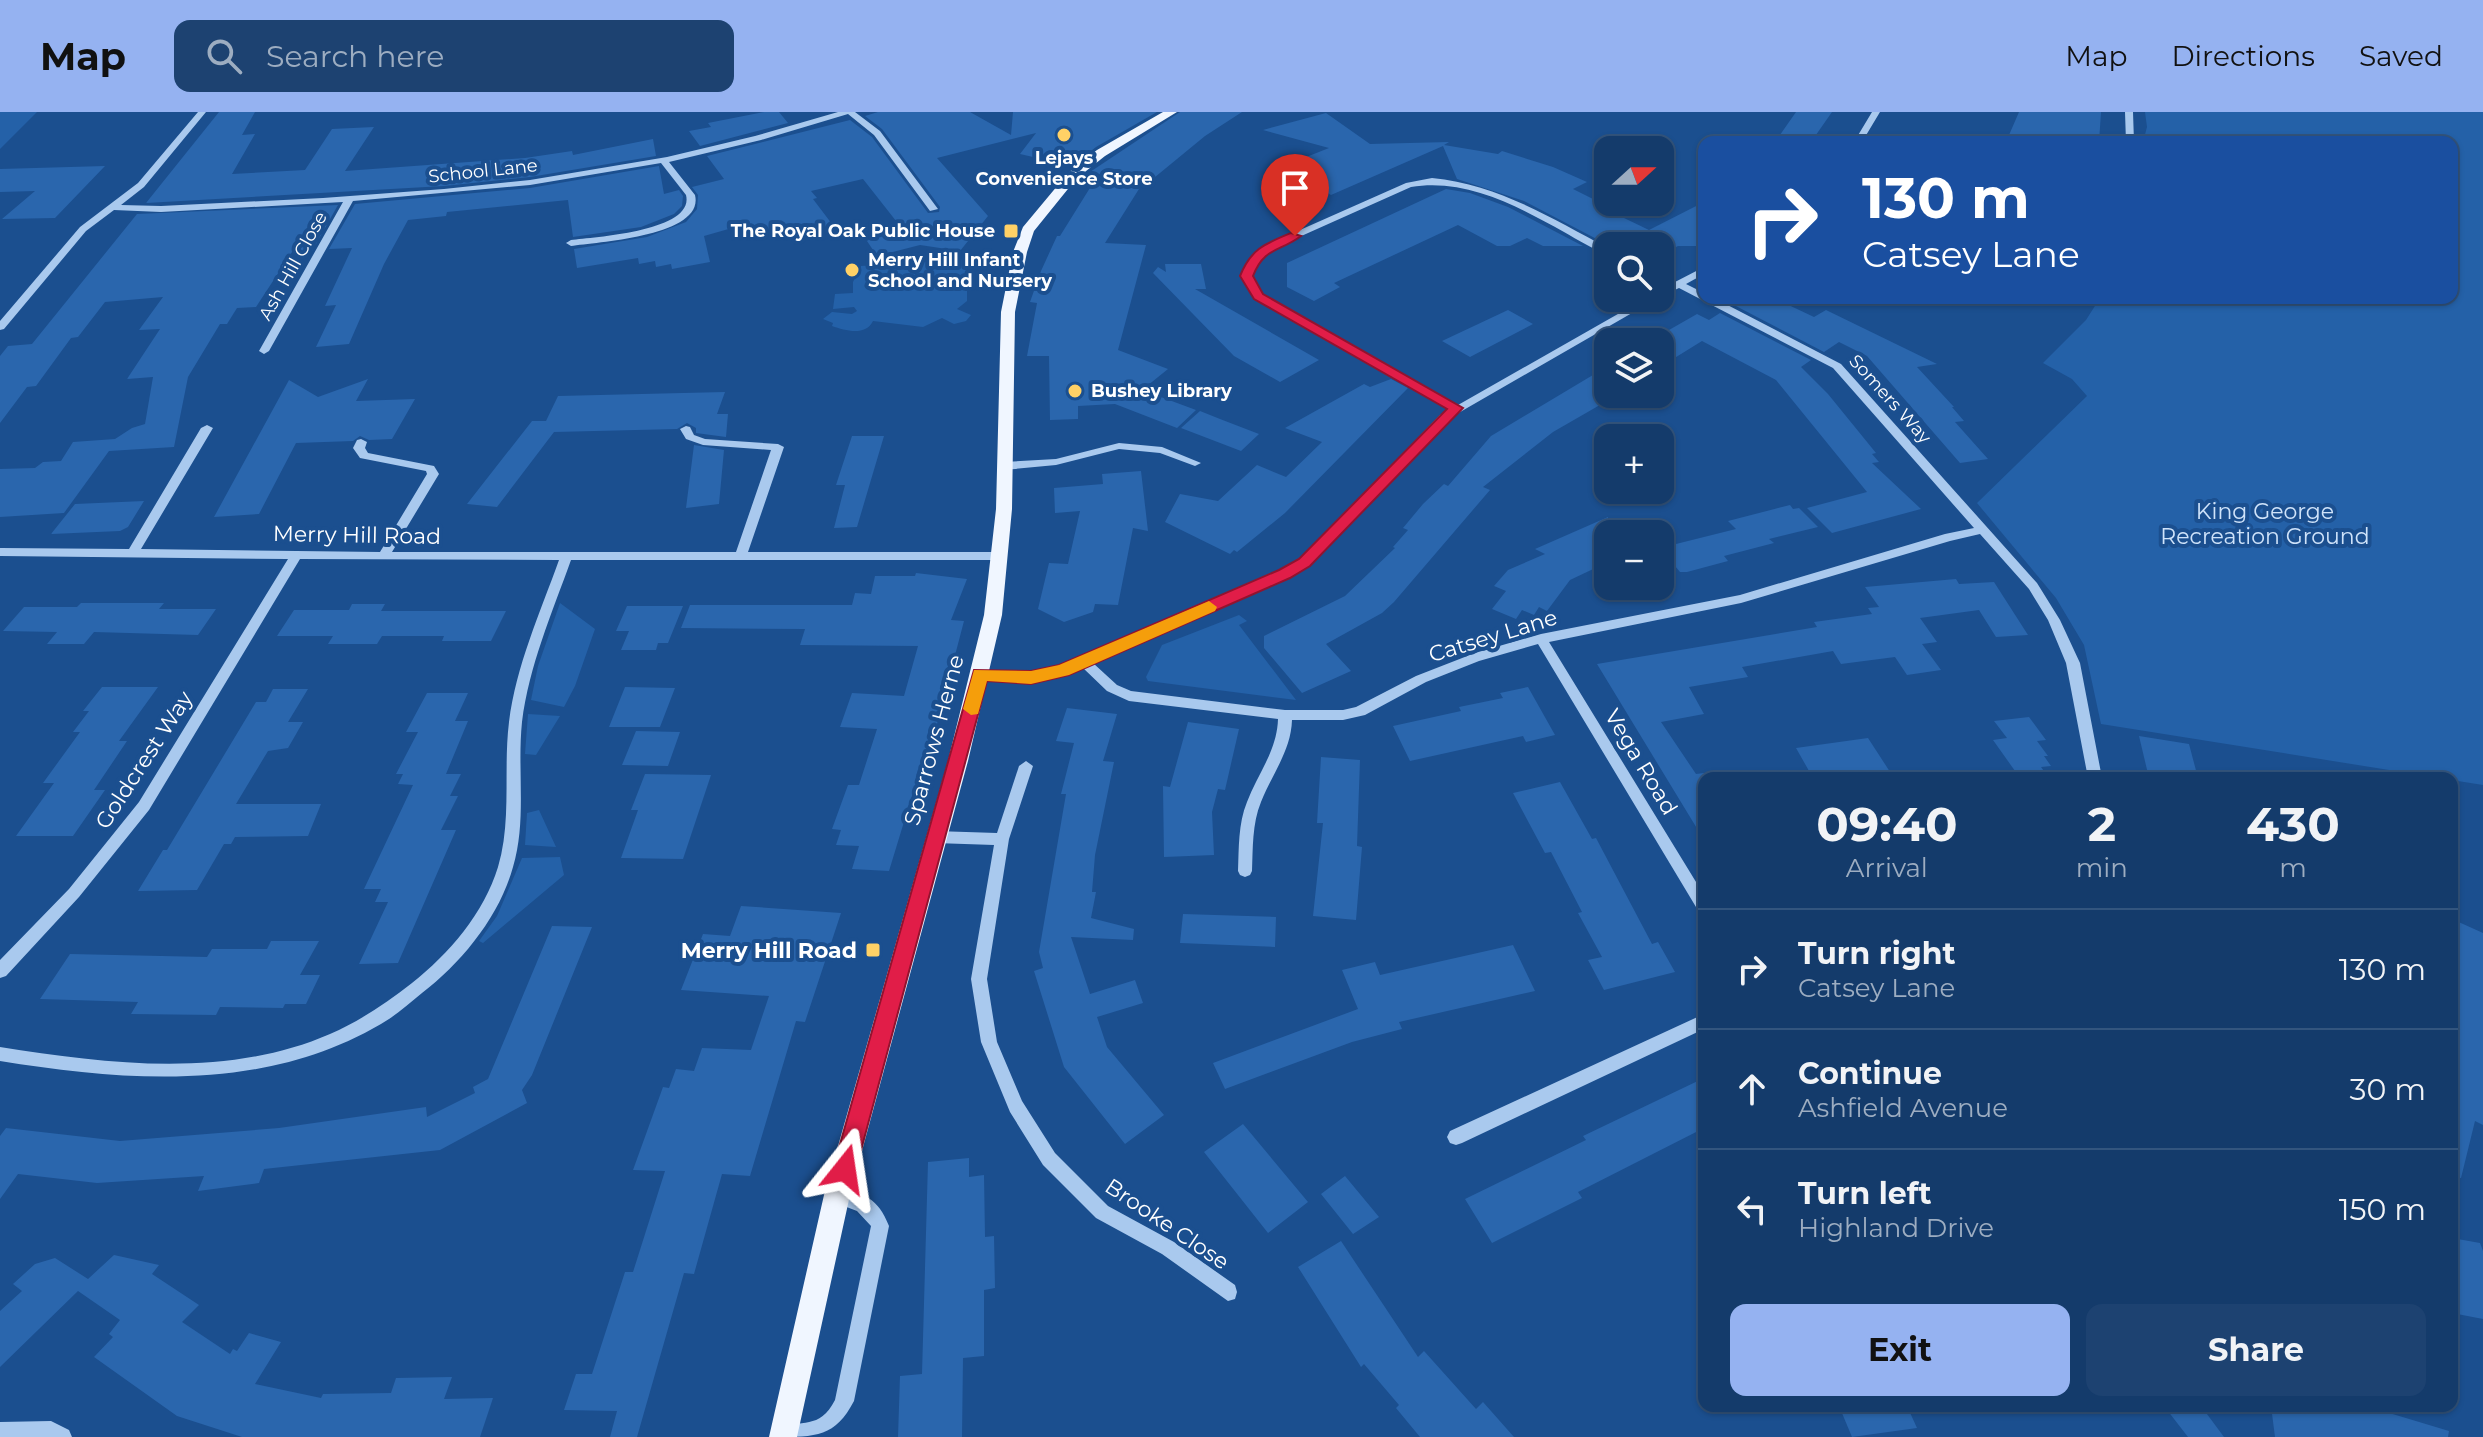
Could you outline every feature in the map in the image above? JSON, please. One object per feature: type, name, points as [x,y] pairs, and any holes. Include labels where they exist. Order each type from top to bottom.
[{"type":"main road","name":"Sparrows Herne","points":[[783,1437],[837,1195],[980,675],[993,615],[1001,556],[1008,312],[1013,275],[1028,230],[1060,188],[1089,162],[1171,112]]},
{"type":"street","points":[[0,327],[83,229],[141,185],[202,112]]},
{"type":"street","points":[[798,112],[808,124]]},
{"type":"street","points":[[849,112],[877,133],[933,209]]},
{"type":"street","name":"School Lane","points":[[114,207],[161,209],[511,185],[663,160],[849,112]]},
{"type":"street","points":[[1862,136],[1876,112]]},
{"type":"street","points":[[2129,112],[2130,136]]},
{"type":"street","points":[[571,243],[672,225],[688,215],[692,204],[689,192],[663,160]]},
{"type":"street","points":[[1456,408],[1258,296],[1247,276],[1253,260],[1267,248],[1409,185],[1430,180],[1470,185],[1594,245]]},
{"type":"street","name":"Ash Hill Close","points":[[264,351],[350,198]]},
{"type":"street","points":[[1674,287],[1698,273]]},
{"type":"street","name":"Somers Way","points":[[1674,284],[1698,294]]},
{"type":"street","name":"Somers Way","points":[[1718,304],[1837,366],[2033,586],[2054,620],[2073,663],[2094,772]]},
{"type":"street","points":[[980,675],[1031,677],[1084,662],[1251,590],[1304,563],[1444,417],[1628,312]]},
{"type":"street","points":[[133,553],[207,428]]},
{"type":"street","points":[[686,429],[690,437],[703,442],[778,447],[740,557]]},
{"type":"street","points":[[361,442],[359,448],[364,456],[418,464],[430,468],[433,474],[384,556]]},
{"type":"street","points":[[1004,466],[1056,462],[1119,446],[1162,450],[1195,463]]},
{"type":"street","name":"Catsey Lane","points":[[1084,662],[1112,688],[1129,696],[1285,715],[1330,716],[1360,711],[1435,674],[1541,639],[1741,599],[1982,530]]},
{"type":"street","name":"Merry Hill Road","points":[[0,552],[566,557],[1001,556]]},
{"type":"street","name":"Goldcrest Way","points":[[0,971],[74,893],[144,806],[297,554]]},
{"type":"street","points":[[0,1054],[50,1063],[140,1071],[240,1067],[285,1059],[314,1049],[407,999],[446,963],[471,932],[505,872],[515,817],[517,714],[535,639],[566,557]]},
{"type":"street","name":"Vega Road","points":[[1541,639],[1698,898]]},
{"type":"street","points":[[1245,871],[1253,803],[1283,746],[1285,715]]},
{"type":"street","name":"Brooke Close","points":[[1026,766],[1002,839],[979,979],[989,1042],[1016,1106],[1049,1159],[1102,1212],[1168,1248],[1228,1292]]},
{"type":"street","points":[[935,837],[1002,839]]},
{"type":"street","points":[[1456,1137],[1698,1024]]},
{"type":"street","points":[[783,1437],[814,1434],[831,1425],[840,1415],[844,1401],[880,1226],[872,1209],[864,1203],[837,1195]]},
{"type":"street","points":[[0,1432],[51,1431],[62,1437]]},
{"type":"green space","points":[[0,112],[37,112],[0,149]]},
{"type":"green space","name":"King George Recreation Ground","points":[[2145,112],[2483,112],[2483,785],[2458,781],[2458,772],[2402,772],[2101,724],[2084,645],[2056,598],[1977,503],[2087,396],[2072,379],[2043,363],[2086,320],[2096,304],[2458,304],[2458,136],[2145,136]]},
{"type":"green space","points":[[967,259],[967,301],[957,309],[971,315],[966,321],[954,324],[942,318],[923,327],[873,321],[866,329],[855,331],[832,326],[833,323],[823,319],[832,312],[852,314],[857,311],[854,307],[833,309],[835,294],[853,293],[853,282],[861,266]]},
{"type":"green space","points":[[560,603],[595,629],[575,686],[564,707],[531,700],[538,666]]},
{"type":"green space","points":[[1239,615],[1247,621],[1239,625],[1296,700],[1148,681],[1146,677],[1162,645]]},
{"type":"green space","points":[[528,714],[560,716],[536,755],[525,754]]},
{"type":"green space","points":[[539,810],[556,847],[525,845],[527,813]]},
{"type":"green space","points":[[560,857],[564,875],[483,943],[479,941],[497,916],[522,858]]},
{"type":"building","points":[[219,112],[255,112],[242,135],[255,134],[232,174],[305,170],[332,129],[374,127],[345,171],[525,158],[572,151],[573,155],[653,139],[656,156],[530,177],[444,186],[146,203]]},
{"type":"building","points":[[779,112],[788,123],[700,146],[689,131],[711,127],[708,123]]},
{"type":"building","points":[[878,112],[970,112],[1011,135],[1013,112],[1157,112],[1096,147],[1072,166],[1020,154],[1036,133],[937,158],[988,216],[960,251],[920,245],[877,256],[863,235],[900,226],[863,179],[811,191],[817,198],[813,199],[835,228],[808,236],[799,226],[772,234],[766,227],[751,231],[746,224],[704,236],[710,262],[672,269],[671,264],[656,267],[655,261],[639,264],[638,258],[577,268],[574,249],[647,237],[686,222],[697,209],[698,195],[692,187],[724,179],[707,156],[850,120],[872,137],[928,213],[939,212],[940,207],[882,129],[865,116]]},
{"type":"building","points":[[1180,112],[1242,112],[1205,136],[1149,182],[1144,181],[1105,243],[1146,245],[1118,350],[1168,369],[1142,390],[1196,410],[1177,428],[1115,404],[1078,406],[1078,419],[1050,420],[1049,356],[1027,356],[1037,303],[1030,302],[1041,271],[1057,236],[1060,236],[1093,183],[1103,175],[1090,172]]},
{"type":"building","points":[[1796,112],[1832,112],[1815,136],[1779,136]]},
{"type":"building","points":[[2019,112],[2101,112],[2099,136],[2009,136]]},
{"type":"building","points":[[1326,113],[1370,144],[1449,142],[1444,145],[1498,154],[1502,151],[1553,167],[1587,182],[1573,189],[1594,200],[1594,216],[1620,216],[1649,230],[1698,205],[1698,246],[1674,248],[1674,232],[1594,232],[1594,238],[1524,201],[1457,179],[1443,146],[1331,195],[1281,167],[1329,148],[1263,130]]},
{"type":"building","points":[[105,166],[55,218],[2,219],[35,191],[0,192],[0,169]]},
{"type":"building","points":[[659,166],[664,194],[679,190],[683,196],[682,206],[674,214],[641,227],[573,237],[568,200],[447,212],[446,216],[408,220],[384,264],[349,344],[316,347],[336,305],[325,306],[352,248],[329,249],[355,204],[530,188]]},
{"type":"building","points":[[1446,189],[1470,193],[1508,207],[1583,246],[1543,246],[1527,238],[1510,246],[1497,246],[1458,225],[1334,283],[1340,287],[1314,301],[1287,287],[1287,263]]},
{"type":"building","points":[[338,205],[312,251],[292,252],[256,307],[237,308],[227,324],[220,324],[188,377],[174,447],[109,451],[64,513],[0,517],[0,469],[35,468],[43,462],[61,461],[73,442],[115,439],[145,424],[153,377],[127,379],[160,329],[139,330],[163,297],[105,302],[78,337],[71,338],[36,386],[27,387],[0,423],[0,356],[8,346],[32,344],[137,214]]},
{"type":"building","points":[[1165,264],[1201,264],[1206,289],[1195,289],[1319,360],[1280,382],[1234,356],[1153,273],[1158,267],[1166,272]]},
{"type":"building","points":[[1787,304],[1814,317],[1826,310],[1937,364],[1917,367],[1954,407],[1964,421],[1955,422],[1988,459],[1960,463],[1867,356],[1839,342],[1824,352],[1734,305]]},
{"type":"building","points":[[1508,310],[1533,324],[1470,357],[1442,341]]},
{"type":"building","points":[[1720,313],[1811,360],[1801,367],[1828,394],[1876,453],[1872,454],[1879,462],[1872,463],[1921,509],[1832,533],[1807,508],[1867,492],[1776,380],[1702,341],[1674,358],[1672,328],[1697,314],[1709,320]]},
{"type":"building","points":[[1594,374],[1595,408],[1553,432],[1483,487],[1490,490],[1394,602],[1382,613],[1326,644],[1351,671],[1302,693],[1264,648],[1264,636],[1345,596],[1395,548],[1408,530],[1403,528],[1423,504],[1444,484],[1448,486],[1491,436]]},
{"type":"building","points":[[368,379],[356,401],[415,399],[392,439],[369,440],[360,436],[353,441],[296,443],[259,514],[214,517],[289,380],[318,397]]},
{"type":"building","points":[[1391,379],[1408,388],[1285,513],[1237,552],[1234,550],[1230,554],[1165,522],[1180,494],[1218,501],[1257,465],[1286,477],[1322,442],[1285,428],[1364,384],[1370,387]]},
{"type":"building","points":[[725,392],[717,414],[728,414],[726,437],[696,433],[696,428],[687,423],[677,429],[554,432],[497,507],[467,504],[532,421],[546,421],[558,396]]},
{"type":"building","points":[[1200,411],[1259,434],[1241,451],[1181,428]]},
{"type":"building","points":[[852,436],[884,436],[857,527],[834,528],[845,485],[836,485]]},
{"type":"building","points":[[694,445],[724,450],[719,504],[686,508]]},
{"type":"building","points":[[1141,471],[1148,531],[1133,528],[1118,605],[1095,604],[1093,612],[1064,622],[1038,609],[1049,563],[1068,564],[1080,511],[1055,513],[1054,488],[1103,484],[1102,474]]},
{"type":"building","points":[[144,501],[128,527],[120,531],[51,534],[75,504]]},
{"type":"building","points":[[1790,505],[1793,509],[1799,508],[1818,527],[1769,539],[1774,543],[1724,556],[1728,561],[1680,572],[1674,565],[1674,544],[1736,529],[1728,521]]},
{"type":"building","points":[[1594,523],[1594,569],[1570,580],[1547,611],[1539,607],[1534,615],[1522,610],[1516,619],[1492,609],[1506,591],[1494,586],[1508,570],[1545,554],[1535,549]]},
{"type":"building","points":[[916,573],[967,579],[951,620],[964,621],[920,789],[914,789],[889,871],[852,869],[859,846],[836,845],[841,830],[832,829],[848,785],[859,785],[877,729],[840,727],[852,693],[904,696],[918,646],[800,645],[805,629],[681,628],[690,605],[852,605],[855,593],[871,594],[875,576],[915,576]]},
{"type":"building","points":[[1956,579],[1959,584],[1994,582],[2028,635],[1996,637],[1979,610],[1920,618],[1937,642],[1922,644],[1941,670],[1907,675],[1895,657],[1841,664],[1833,651],[1742,667],[1748,677],[1689,687],[1704,714],[1661,722],[1698,774],[1698,830],[1597,664],[1817,627],[1814,622],[1872,614],[1868,608],[1879,607],[1865,587]]},
{"type":"building","points":[[81,603],[164,603],[159,609],[216,609],[198,635],[94,632],[84,644],[47,644],[57,632],[3,631],[24,607],[77,607]]},
{"type":"building","points":[[352,604],[385,604],[381,611],[506,611],[491,641],[442,641],[444,636],[382,636],[377,644],[328,644],[333,636],[277,636],[294,610],[349,610]]},
{"type":"building","points":[[627,606],[683,606],[668,643],[658,643],[656,650],[621,650],[629,631],[616,631]]},
{"type":"building","points":[[102,687],[158,687],[119,741],[127,741],[94,790],[105,790],[73,836],[16,836],[54,783],[43,783],[80,732],[73,732],[89,711],[83,711]]},
{"type":"building","points":[[625,687],[675,688],[660,727],[609,727]]},
{"type":"building","points":[[1528,687],[1555,735],[1526,742],[1523,736],[1410,761],[1393,726],[1461,711],[1459,707],[1503,698],[1500,693]]},
{"type":"building","points":[[273,689],[308,689],[288,722],[303,722],[288,748],[268,751],[236,804],[321,804],[308,836],[235,837],[231,844],[224,844],[197,890],[138,891],[163,850],[167,850],[256,702],[266,702]]},
{"type":"building","points":[[427,693],[468,693],[455,721],[468,721],[446,774],[461,774],[450,796],[458,796],[441,830],[456,830],[398,963],[359,964],[388,902],[375,902],[381,889],[364,889],[413,785],[398,784],[403,774],[396,774],[418,732],[406,732]]},
{"type":"building","points":[[1067,708],[1117,714],[1103,761],[1114,762],[1095,855],[1092,892],[1096,892],[1091,918],[1134,929],[1133,940],[1071,937],[1090,994],[1135,980],[1143,1003],[1097,1017],[1107,1047],[1164,1115],[1125,1144],[1064,1067],[1034,971],[1043,968],[1039,952],[1066,794],[1061,794],[1074,743],[1056,741]]},
{"type":"building","points":[[2029,717],[2046,740],[2037,741],[2051,766],[2041,767],[2045,772],[2016,772],[1993,740],[2007,738],[1994,721]]},
{"type":"building","points":[[1188,722],[1239,729],[1225,790],[1218,789],[1212,812],[1214,855],[1164,857],[1163,786],[1170,787]]},
{"type":"building","points":[[636,731],[680,732],[668,766],[622,765]]},
{"type":"building","points":[[2139,736],[2189,744],[2196,772],[2148,772]]},
{"type":"building","points":[[1868,738],[1890,772],[1810,772],[1796,748]]},
{"type":"building","points":[[1321,757],[1360,760],[1357,846],[1362,847],[1356,920],[1313,916],[1323,823],[1317,823]]},
{"type":"building","points":[[645,774],[711,775],[683,859],[621,858],[638,810],[631,810]]},
{"type":"building","points":[[1560,782],[1592,839],[1596,838],[1652,944],[1658,942],[1675,972],[1604,990],[1588,960],[1602,957],[1578,913],[1582,912],[1551,852],[1545,853],[1513,793]]},
{"type":"building","points":[[741,906],[841,913],[805,1022],[796,1021],[750,1176],[722,1174],[694,1274],[684,1273],[637,1437],[610,1437],[617,1411],[564,1410],[576,1374],[592,1374],[625,1272],[633,1272],[665,1171],[633,1170],[663,1087],[669,1088],[676,1069],[694,1071],[702,1048],[751,1050],[769,996],[681,990],[703,934],[730,936]]},
{"type":"building","points":[[1183,914],[1276,917],[1275,947],[1180,943]]},
{"type":"building","points":[[2458,922],[2483,933],[2483,1125],[2475,1121],[2461,1178],[2458,1178]]},
{"type":"building","points":[[552,926],[592,927],[532,1075],[522,1090],[527,1103],[440,1150],[264,1169],[259,1183],[198,1191],[204,1176],[97,1183],[18,1174],[0,1199],[0,1136],[6,1128],[120,1141],[279,1128],[426,1107],[427,1117],[475,1093],[473,1087],[488,1079]]},
{"type":"building","points":[[271,941],[319,941],[300,975],[320,975],[306,1004],[285,1004],[283,1008],[220,1007],[216,1015],[131,1014],[138,1002],[40,999],[70,954],[207,957],[212,949],[267,949]]},
{"type":"building","points":[[1513,945],[1535,991],[1399,1022],[1402,1029],[1352,1042],[1225,1089],[1213,1063],[1358,1009],[1342,970],[1375,962],[1380,975]]},
{"type":"building","points":[[1698,1081],[1698,1131],[1578,1192],[1582,1198],[1492,1243],[1465,1199],[1586,1140],[1583,1136]]},
{"type":"building","points":[[1243,1124],[1308,1202],[1268,1233],[1204,1152]]},
{"type":"building","points":[[969,1158],[969,1177],[984,1175],[985,1237],[994,1236],[995,1288],[984,1290],[984,1356],[963,1358],[962,1437],[898,1437],[900,1376],[922,1374],[928,1162]]},
{"type":"building","points":[[1345,1176],[1379,1217],[1353,1234],[1321,1194]]},
{"type":"building","points":[[2458,1239],[2480,1243],[2483,1251],[2483,1319],[2458,1314]]},
{"type":"building","points":[[1341,1241],[1418,1357],[1424,1351],[1476,1409],[1483,1402],[1514,1437],[1420,1437],[1396,1408],[1399,1405],[1364,1364],[1361,1367],[1298,1267]]},
{"type":"building","points":[[114,1255],[159,1265],[152,1274],[199,1305],[182,1322],[230,1354],[233,1349],[237,1351],[249,1333],[281,1342],[255,1384],[321,1398],[323,1394],[391,1393],[396,1378],[452,1377],[444,1399],[493,1398],[480,1437],[242,1437],[177,1416],[94,1357],[113,1337],[109,1334],[120,1320],[78,1291],[0,1367],[0,1311],[22,1291],[13,1284],[35,1264],[55,1258],[88,1279]]},
{"type":"building","points":[[1842,1412],[1910,1412],[1917,1428],[1852,1437]]},
{"type":"building","points":[[2169,1412],[2205,1412],[2224,1437],[2188,1437]]},
{"type":"building","points":[[2272,1412],[2386,1412],[2449,1431],[2448,1437],[2275,1437]]},
{"type":"slow traffic","points":[[971,709],[980,675],[1031,677],[1063,671],[1209,607]]},
{"type":"place","name":"Lejays Convenience Store","points":[[1064,135]]},
{"type":"place","name":"The Royal Oak Public House","points":[[1011,231]]},
{"type":"place","name":"Merry Hill Infant School and Nursery","points":[[852,270]]},
{"type":"place","name":"Bushey Library","points":[[1075,391]]},
{"type":"place","name":"Merry Hill Road","points":[[873,950]]},
{"type":"route","points":[[845,1169],[980,675],[1031,677],[1063,671],[1285,574],[1304,563],[1456,408],[1258,296],[1247,276],[1253,260],[1267,248],[1295,236]]}]
